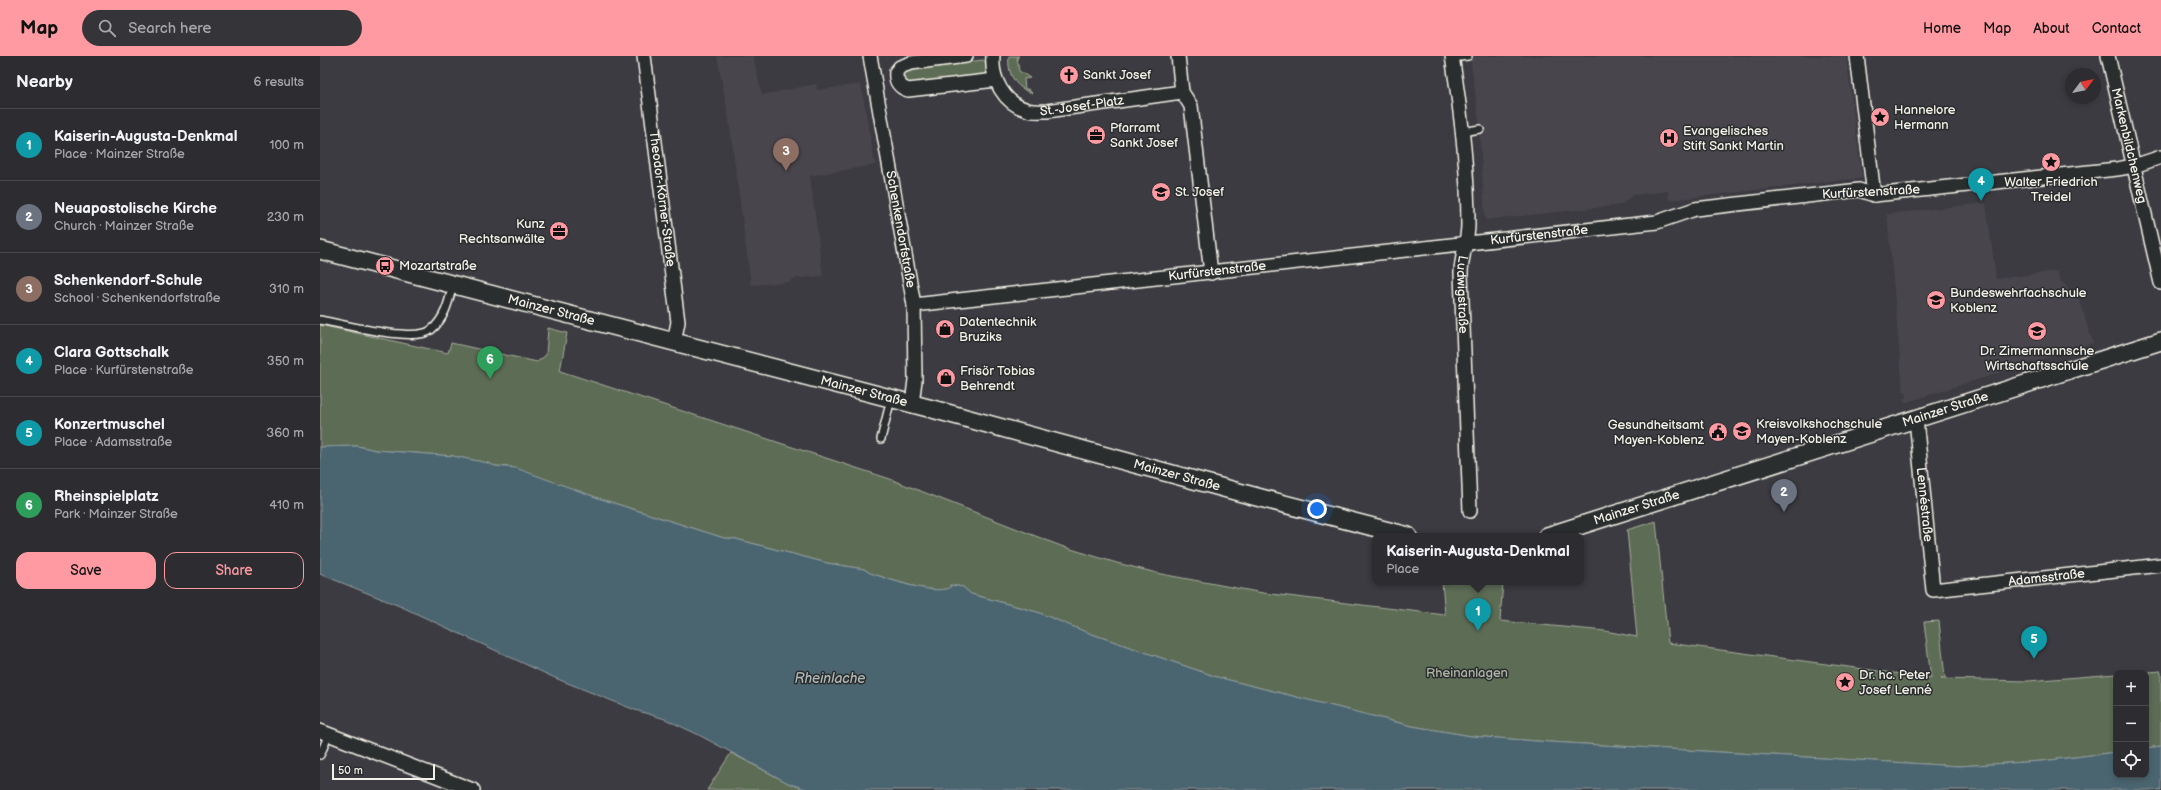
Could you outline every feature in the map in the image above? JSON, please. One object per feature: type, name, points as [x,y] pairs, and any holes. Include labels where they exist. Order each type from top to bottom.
[{"type":"street","name":"Theodor-Körner-Straße","points":[[644,56],[678,322],[674,342]]},
{"type":"street","name":"Schenkendorfstraße","points":[[870,56],[914,305],[915,380],[912,404]]},
{"type":"street","points":[[966,56],[904,64],[896,72],[895,78],[902,88],[908,90],[996,80]]},
{"type":"street","name":"St.-Josef-Platz","points":[[993,56],[992,66],[996,80],[1003,93],[1015,105],[1029,111],[1047,111],[1182,92]]},
{"type":"street","points":[[1178,56],[1182,92],[1191,106],[1211,273]]},
{"type":"street","points":[[1857,56],[1874,195]]},
{"type":"street","name":"Markenbildchenweg","points":[[2108,56],[2161,283]]},
{"type":"street","name":"Ludwigstraße","points":[[1452,57],[1462,132],[1468,198],[1466,244],[1461,273],[1470,511]]},
{"type":"street","name":"Kurfürstenstraße","points":[[914,305],[1657,222],[1695,209],[1859,190],[1874,195],[2134,166],[2161,157]]},
{"type":"street","name":"Mainzer Straße","points":[[320,250],[912,404],[1397,533]]},
{"type":"street","name":"Mainzer Straße","points":[[1556,533],[2161,341]]},
{"type":"street","name":"Lennéstraße","points":[[1916,419],[1933,590]]},
{"type":"street","name":"Adamsstraße","points":[[1933,590],[2161,565]]},
{"type":"street","points":[[324,733],[473,790]]},
{"type":"lane","points":[[1452,57],[1468,56]]},
{"type":"lane","points":[[1462,132],[1480,129]]},
{"type":"lane","points":[[320,320],[408,336],[423,334],[431,330],[447,310],[453,284]]},
{"type":"lane","points":[[881,439],[891,399]]},
{"type":"lane","points":[[320,755],[324,733]]},
{"type":"shaded area","points":[[717,56],[753,56],[762,95],[816,84],[817,90],[861,84],[875,165],[810,176],[823,276],[791,279],[791,282],[751,285],[729,120]]},
{"type":"shaded area","name":"Evangelisches Stift Sankt Martin","points":[[1470,56],[1846,56],[1862,178],[1669,200],[1668,191],[1633,195],[1621,205],[1485,220],[1479,121]]},
{"type":"shaded area","name":"Bundeswehrfachschule Koblenz","points":[[1986,203],[1996,279],[2058,271],[2059,279],[2079,299],[2093,343],[1904,403],[1903,398],[1906,398],[1906,392],[1903,391],[1887,214]]},
{"type":"green space","points":[[1009,56],[1019,56],[1017,58],[1019,71],[1030,78],[1024,79],[1025,89],[1028,89],[1032,93],[1021,88],[1013,79],[1009,68]]},
{"type":"green space","points":[[983,60],[987,63],[989,72],[985,76],[910,84],[904,77],[908,70],[912,69]]},
{"type":"green space","name":"Rheinanlagen","points":[[320,325],[448,353],[451,343],[537,362],[546,355],[548,328],[567,333],[560,371],[890,479],[1061,546],[1117,563],[1161,574],[1263,593],[1445,615],[1442,585],[1503,585],[1500,621],[1605,631],[1637,637],[1627,530],[1656,521],[1668,643],[1931,678],[1924,622],[1939,621],[1945,678],[1941,679],[2028,681],[2113,674],[2113,752],[2042,761],[1959,766],[1550,742],[1471,736],[1412,726],[1217,677],[1086,632],[1037,612],[971,594],[963,587],[950,585],[950,588],[942,590],[922,588],[870,573],[864,569],[827,563],[736,539],[724,538],[601,499],[511,467],[495,466],[488,463],[453,456],[376,450],[357,446],[320,447]]},
{"type":"green space","points":[[2161,671],[2161,746],[2149,748],[2149,706],[2149,672]]},
{"type":"green space","points":[[731,753],[790,784],[809,790],[707,790]]},
{"type":"water","name":"Rheinlache","points":[[357,446],[376,450],[453,456],[488,463],[495,466],[516,468],[601,499],[724,538],[736,539],[827,563],[864,569],[870,573],[921,588],[942,590],[950,588],[950,585],[963,587],[971,594],[1037,612],[1086,632],[1217,677],[1412,726],[1471,736],[1550,742],[1959,766],[2042,761],[2113,752],[2113,778],[2149,778],[2149,748],[2161,746],[2161,790],[809,790],[790,784],[699,735],[665,719],[635,710],[555,678],[402,607],[320,574],[320,447]]},
{"type":"place","name":"Sankt Josef","points":[[1069,75]]},
{"type":"place","name":"Hannelore Hermann","points":[[1880,117]]},
{"type":"place","name":"Pfarramt Sankt Josef","points":[[1096,135]]},
{"type":"place","name":"Evangelisches Stift Sankt Martin","points":[[1669,138]]},
{"type":"place","name":"Walter Friedrich Treidel","points":[[2051,162]]},
{"type":"place","name":"Schenkendorf-Schule","points":[[786,171]]},
{"type":"place","name":"St. Josef","points":[[1161,192]]},
{"type":"place","name":"Clara Gottschalk","points":[[1981,201]]},
{"type":"place","name":"Kunz Rechtsanwälte","points":[[559,231]]},
{"type":"place","name":"Mozartstraße","points":[[385,266]]},
{"type":"place","name":"Bundeswehrfachschule Koblenz","points":[[1936,300]]},
{"type":"place","name":"Datentechnik Bruziks","points":[[945,329]]},
{"type":"place","name":"Dr. Zimermannsche Wirtschaftsschule","points":[[2037,331]]},
{"type":"place","name":"Frisör Tobias Behrendt","points":[[946,378]]},
{"type":"place","name":"Rheinspielplatz","points":[[490,379]]},
{"type":"place","name":"Kreisvolkshochschule Mayen-Koblenz","points":[[1742,431]]},
{"type":"place","name":"Gesundheitsamt Mayen-Koblenz","points":[[1718,432]]},
{"type":"place","name":"Neuapostolische Kirche","points":[[1784,512]]},
{"type":"place","name":"Kaiserin-Augusta-Denkmal","points":[[1478,631]]},
{"type":"place","name":"Konzertmuschel","points":[[2034,659]]},
{"type":"place","name":"Dr. hc. Peter Josef Lenné","points":[[1845,682]]}]
